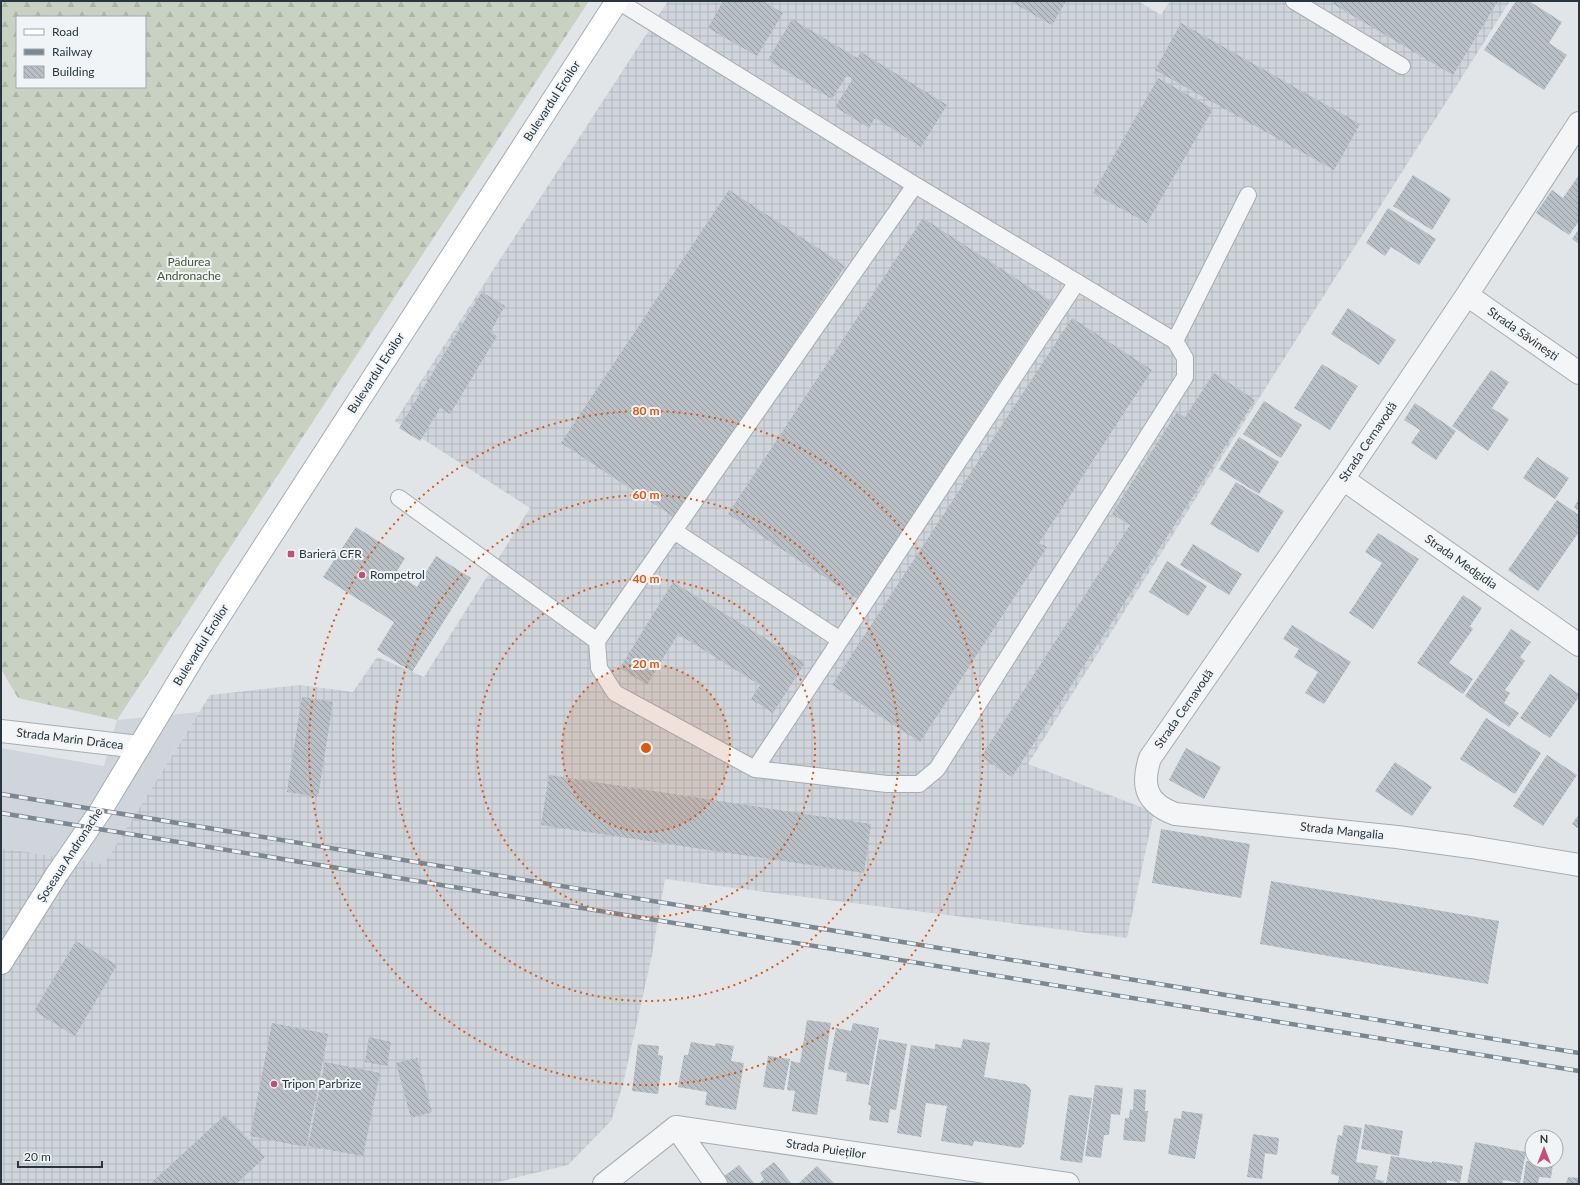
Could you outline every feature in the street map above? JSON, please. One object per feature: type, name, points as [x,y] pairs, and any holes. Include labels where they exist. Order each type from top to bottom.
[{"type":"main road","name":"Bulevardul Eroilor","points":[[139,747],[234,593],[617,1]]},
{"type":"main road","name":"Șoseaua Andronache","points":[[1,963],[57,874],[101,810],[139,747]]},
{"type":"street","name":"Strada Cernavodă","points":[[1150,758],[1343,479],[1467,295],[1579,123]]},
{"type":"street","name":"Strada Săvinești","points":[[1467,295],[1579,373]]},
{"type":"street","name":"Strada Medgidia","points":[[1343,479],[1579,645]]},
{"type":"street","name":"Strada Marin Drăcea","points":[[1,731],[139,747]]},
{"type":"street","name":"Strada Mangalia","points":[[1150,758],[1146,778],[1152,801],[1161,809],[1175,814],[1397,837],[1471,847],[1579,865]]},
{"type":"street","points":[[604,1184],[676,1127],[716,1184]]},
{"type":"street","name":"Strada Puieților","points":[[676,1127],[1068,1184]]},
{"type":"lane","points":[[617,1],[915,186],[1175,341],[1185,358],[1185,377],[937,769],[919,784],[887,784],[755,769],[615,692],[599,668],[597,641],[915,186]]},
{"type":"lane","points":[[1294,1],[1402,66]]},
{"type":"lane","points":[[1175,341],[1248,195]]},
{"type":"lane","points":[[755,769],[1077,282]]},
{"type":"lane","points":[[399,498],[597,641]]},
{"type":"lane","points":[[674,531],[840,640]]},
{"type":"shaded area","points":[[668,1],[1138,1],[1161,15],[1170,1],[1510,1],[1028,764],[1154,812],[1127,938],[665,879],[652,955],[623,1084],[611,1121],[568,1165],[490,1184],[1,1184],[1,848],[104,864],[210,695],[300,685],[353,692],[377,657],[424,677],[530,508],[395,421]]},
{"type":"shaded area","points":[[199,712],[104,864],[1,848],[1,748],[104,766],[117,720]]},
{"type":"green space","name":"Pădurea Andronache","points":[[1,1],[589,1],[117,720],[18,698],[1,669]]},
{"type":"building","points":[[723,1],[763,1],[783,13],[757,56],[708,28]]},
{"type":"building","points":[[1010,1],[1066,1],[1052,25]]},
{"type":"building","points":[[1334,1],[1498,1],[1453,75],[1333,4]]},
{"type":"building","points":[[1516,1],[1529,1],[1562,22],[1549,43],[1567,55],[1544,90],[1484,50]]},
{"type":"building","points":[[792,19],[857,58],[861,52],[947,105],[921,147],[875,118],[869,128],[835,107],[853,79],[847,75],[832,99],[768,60]]},
{"type":"building","points":[[1181,23],[1360,124],[1334,170],[1155,70]]},
{"type":"building","points":[[1158,78],[1213,109],[1147,223],[1093,193]]},
{"type":"building","points":[[1413,175],[1451,199],[1432,230],[1393,206]]},
{"type":"building","points":[[1579,175],[1579,221],[1569,235],[1536,213],[1552,190],[1563,198]]},
{"type":"building","points":[[729,190],[845,266],[677,519],[561,443]]},
{"type":"building","points":[[1388,208],[1436,239],[1419,265],[1391,247],[1385,256],[1366,243]]},
{"type":"building","points":[[923,218],[1052,302],[858,599],[728,514]]},
{"type":"building","points":[[1579,229],[1579,244],[1572,239]]},
{"type":"building","points":[[482,292],[505,306],[490,332],[497,336],[450,414],[440,408],[420,441],[399,428]]},
{"type":"building","points":[[1348,308],[1396,340],[1379,365],[1331,334]]},
{"type":"building","points":[[1072,318],[1152,370],[1039,543],[1047,547],[920,742],[832,685]]},
{"type":"building","points":[[1322,364],[1358,386],[1330,430],[1294,408]]},
{"type":"building","points":[[1491,370],[1509,382],[1492,408],[1509,419],[1488,451],[1452,426]]},
{"type":"building","points":[[1214,373],[1255,400],[1012,777],[981,757],[1130,525],[1112,514],[1177,412],[1185,417]]},
{"type":"building","points":[[1264,401],[1302,425],[1281,458],[1243,434]]},
{"type":"building","points":[[1415,403],[1456,431],[1436,460],[1411,443],[1420,430],[1404,420]]},
{"type":"building","points":[[1239,437],[1279,462],[1259,494],[1219,469]]},
{"type":"building","points":[[1537,457],[1569,478],[1555,499],[1523,478]]},
{"type":"building","points":[[1236,482],[1284,511],[1258,553],[1210,524]]},
{"type":"building","points":[[1579,499],[1579,511],[1574,507]]},
{"type":"building","points":[[1557,500],[1579,515],[1579,532],[1538,591],[1508,570]]},
{"type":"building","points":[[356,527],[405,558],[396,573],[417,587],[436,556],[471,578],[412,672],[377,650],[394,622],[323,577]]},
{"type":"building","points":[[1378,533],[1419,559],[1373,629],[1349,613],[1382,563],[1365,552]]},
{"type":"building","points":[[1193,544],[1242,574],[1229,595],[1180,565]]},
{"type":"building","points":[[1167,561],[1207,586],[1188,616],[1149,592]]},
{"type":"building","points":[[673,582],[805,663],[773,713],[751,699],[760,685],[678,634],[647,685],[620,668]]},
{"type":"building","points":[[1463,595],[1482,608],[1470,626],[1473,629],[1449,663],[1473,679],[1463,694],[1417,663]]},
{"type":"building","points":[[1292,625],[1351,662],[1324,704],[1305,693],[1318,672],[1294,657],[1299,649],[1283,639]]},
{"type":"building","points":[[1511,629],[1531,642],[1520,657],[1525,661],[1505,690],[1510,693],[1504,703],[1519,713],[1509,727],[1465,696]]},
{"type":"building","points":[[1550,674],[1579,694],[1579,697],[1550,738],[1520,718]]},
{"type":"building","points":[[302,697],[333,702],[318,797],[287,792]]},
{"type":"building","points":[[1486,718],[1541,753],[1515,794],[1460,759]]},
{"type":"building","points":[[1186,748],[1221,767],[1204,799],[1169,780]]},
{"type":"building","points":[[1547,755],[1577,775],[1543,826],[1513,806]]},
{"type":"building","points":[[1395,762],[1432,787],[1412,816],[1375,791]]},
{"type":"building","points":[[549,775],[871,824],[864,873],[541,825]]},
{"type":"building","points":[[1579,814],[1579,829],[1572,824]]},
{"type":"building","points":[[1161,829],[1250,844],[1241,898],[1152,883]]},
{"type":"building","points":[[1271,881],[1499,921],[1488,984],[1260,944]]},
{"type":"building","points":[[76,941],[117,965],[75,1036],[34,1011]]},
{"type":"building","points":[[807,1020],[831,1023],[817,1115],[792,1111],[795,1091],[787,1090],[791,1061],[800,1063]]},
{"type":"building","points":[[272,1023],[328,1034],[306,1147],[250,1136]]},
{"type":"building","points":[[853,1023],[879,1028],[869,1085],[846,1081],[847,1073],[828,1069],[836,1028],[851,1031]]},
{"type":"building","points":[[369,1037],[391,1042],[387,1066],[365,1062]]},
{"type":"building","points":[[879,1039],[907,1044],[896,1110],[890,1109],[888,1123],[869,1120],[871,1106],[868,1105]]},
{"type":"building","points":[[963,1039],[990,1043],[984,1077],[1025,1084],[1030,1088],[1031,1091],[1024,1144],[1020,1148],[974,1141],[973,1146],[941,1141],[947,1106],[926,1103],[921,1137],[897,1133],[911,1045],[935,1049],[935,1044],[961,1048]]},
{"type":"building","points":[[691,1042],[715,1046],[716,1043],[734,1046],[731,1061],[744,1063],[736,1110],[705,1105],[707,1092],[678,1087],[684,1055],[688,1055]]},
{"type":"building","points":[[638,1044],[659,1046],[658,1055],[663,1056],[658,1094],[632,1091]]},
{"type":"building","points":[[768,1056],[790,1059],[784,1090],[763,1087]]},
{"type":"building","points":[[417,1058],[432,1112],[411,1118],[396,1063]]},
{"type":"building","points":[[325,1062],[380,1073],[363,1156],[308,1146]]},
{"type":"building","points":[[1095,1085],[1123,1088],[1120,1115],[1111,1114],[1109,1135],[1104,1135],[1101,1158],[1085,1156]]},
{"type":"building","points":[[1134,1089],[1146,1090],[1145,1111],[1148,1111],[1145,1142],[1123,1140],[1125,1118],[1129,1118],[1130,1109],[1133,1110]]},
{"type":"building","points":[[1069,1095],[1092,1098],[1082,1163],[1060,1160]]},
{"type":"building","points":[[1182,1111],[1203,1114],[1195,1159],[1168,1154],[1174,1118],[1181,1119]]},
{"type":"building","points":[[225,1115],[265,1157],[236,1184],[150,1184]]},
{"type":"building","points":[[1365,1124],[1403,1131],[1399,1156],[1361,1149]]},
{"type":"building","points":[[1344,1125],[1362,1128],[1356,1162],[1378,1166],[1375,1179],[1384,1181],[1383,1184],[1338,1184],[1339,1176],[1331,1174],[1338,1135],[1342,1136]]},
{"type":"building","points":[[1253,1134],[1279,1138],[1277,1155],[1265,1153],[1262,1179],[1247,1177]]},
{"type":"building","points":[[1475,1142],[1524,1152],[1524,1162],[1520,1183],[1503,1180],[1503,1184],[1467,1184]]},
{"type":"building","points":[[1391,1156],[1432,1163],[1432,1161],[1463,1166],[1460,1183],[1447,1180],[1446,1184],[1386,1184]]},
{"type":"building","points":[[774,1162],[792,1184],[758,1184],[764,1179],[760,1173]]},
{"type":"building","points":[[739,1165],[755,1184],[729,1184],[723,1177]]},
{"type":"building","points":[[817,1166],[835,1184],[798,1184]]},
{"type":"building","points":[[1525,1169],[1552,1169],[1551,1178],[1539,1177],[1538,1184],[1523,1184]]},
{"type":"building","points":[[1568,1177],[1579,1178],[1579,1184],[1566,1184]]},
{"type":"railway","points":[[1,794],[1579,1053]]},
{"type":"railway","points":[[1,813],[1579,1071]]},
{"type":"place","name":"Barieră CFR","points":[[291,554]]},
{"type":"place","name":"Rompetrol","points":[[362,575]]},
{"type":"place","name":"Tripon Parbrize","points":[[274,1084]]}]
